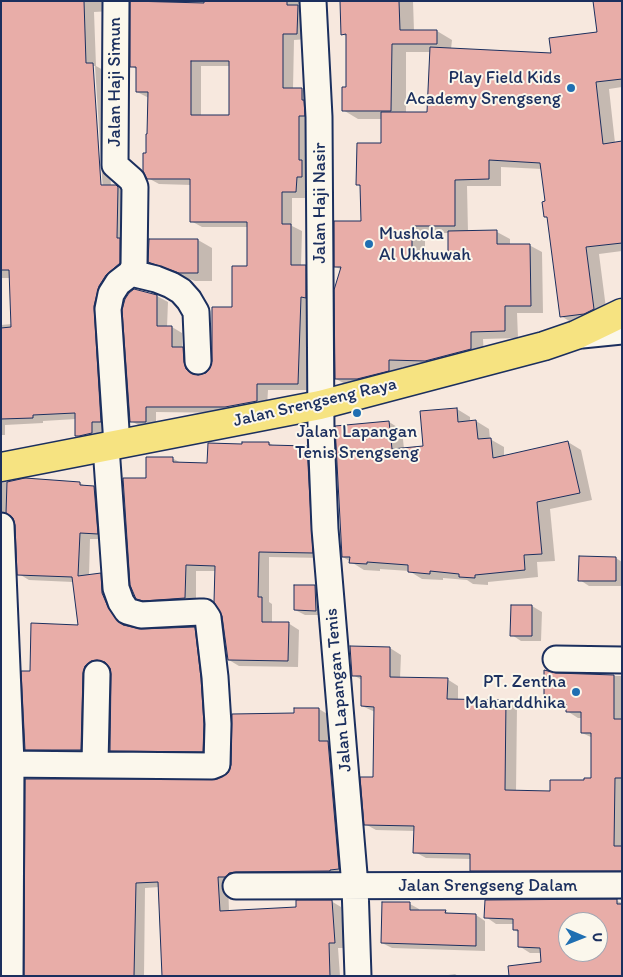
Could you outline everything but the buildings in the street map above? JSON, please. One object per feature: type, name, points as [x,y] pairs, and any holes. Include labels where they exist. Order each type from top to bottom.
[{"type":"main road","name":"Jalan Srengseng Raya","points":[[1,466],[112,446],[320,404],[477,365],[544,346],[576,335],[622,313]]},
{"type":"street","name":"Jalan Haji Simun","points":[[116,1],[115,165],[132,180],[135,188],[134,266],[130,273]]},
{"type":"street","name":"Jalan Haji Nasir","points":[[313,1],[319,117],[320,404]]},
{"type":"street","points":[[6,764],[212,766],[216,765],[218,761],[215,677],[208,618],[204,612],[141,615],[127,611],[121,602],[116,588],[108,309],[110,294],[118,283],[130,273],[156,279],[181,291],[196,312],[198,361]]},
{"type":"street","points":[[576,335],[622,331]]},
{"type":"street","name":"Jalan Lapangan Tenis","points":[[320,404],[326,529],[355,886],[358,976]]},
{"type":"street","points":[[1,526],[6,764],[6,897],[10,976]]},
{"type":"street","points":[[556,659],[622,660]]},
{"type":"street","points":[[95,764],[97,674]]},
{"type":"street","name":"Jalan Srengseng Dalam","points":[[236,886],[622,886]]},
{"type":"place","name":"Play Field Kids Academy Srengseng","points":[[571,88]]},
{"type":"place","name":"Mushola Al Ukhuwah","points":[[369,244]]},
{"type":"place","name":"Jalan Lapangan Tenis Srengseng","points":[[357,413]]},
{"type":"place","name":"PT. Zentha Maharddhika","points":[[576,692]]}]
